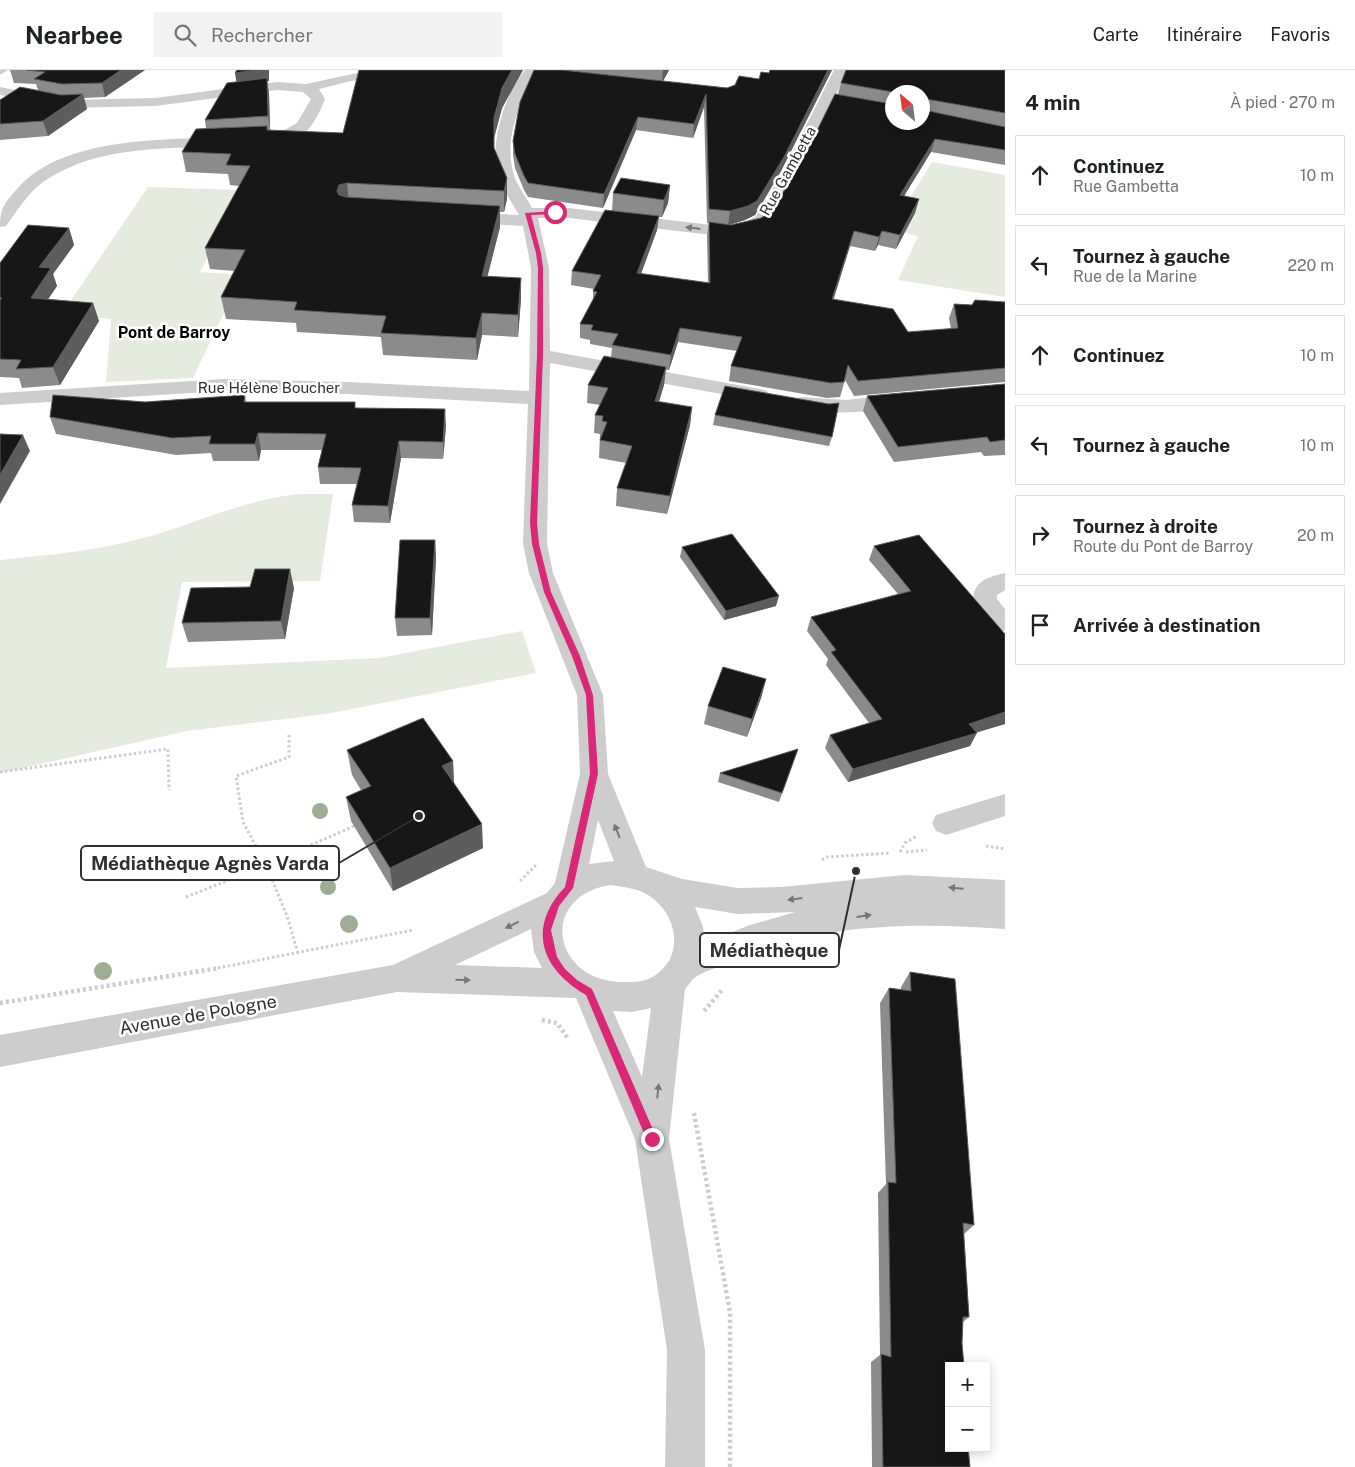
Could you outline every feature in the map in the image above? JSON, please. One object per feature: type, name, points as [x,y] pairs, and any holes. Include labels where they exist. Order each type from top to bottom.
[{"type":"street","points":[[300,87],[304,70]]},
{"type":"street","points":[[0,91],[66,104],[155,102],[277,86],[300,87],[351,77],[403,70]]},
{"type":"street","name":"Rue Gambetta","points":[[445,216],[529,217],[569,214],[728,232],[752,226],[762,219],[791,172],[841,70]]},
{"type":"street","points":[[550,75],[532,71],[508,115],[504,148],[508,180],[529,217],[540,268],[540,355],[534,523],[535,544],[548,592],[576,656],[590,695],[594,774],[562,896],[547,930],[552,958],[562,972],[581,987],[617,999],[645,996],[677,976],[746,940],[796,925],[874,914],[950,912],[1005,916]]},
{"type":"street","points":[[0,222],[37,178],[59,166],[84,156],[116,148],[258,140],[280,138],[296,132],[305,126],[318,99],[315,93],[300,87]]},
{"type":"street","points":[[826,100],[845,103]]},
{"type":"street","points":[[540,355],[781,399],[836,406],[921,398]]},
{"type":"street","name":"Rue Hélène Boucher","points":[[0,399],[224,385],[347,388],[539,398]]},
{"type":"street","points":[[1005,581],[990,585],[985,592],[988,607],[1005,622]]},
{"type":"street","points":[[594,774],[647,881],[677,903],[688,924],[691,946],[677,976],[652,1139]]},
{"type":"street","points":[[946,823],[1005,804]]},
{"type":"street","points":[[562,896],[588,877],[611,873],[711,898],[748,901],[784,900],[873,890],[947,888],[1005,893]]},
{"type":"street","name":"Avenue de Pologne","points":[[397,978],[562,896]]},
{"type":"street","name":"Avenue de Pologne","points":[[0,1051],[397,978],[581,987]]},
{"type":"street","points":[[581,987],[652,1139],[686,1350],[685,1467]]},
{"type":"path","points":[[289,735],[290,757],[236,776],[243,822],[266,865],[287,916],[298,953]]},
{"type":"path","points":[[0,772],[168,749],[169,790]]},
{"type":"path","points":[[186,897],[266,865],[354,826]]},
{"type":"path","points":[[986,846],[1005,849]]},
{"type":"path","points":[[514,886],[540,862]]},
{"type":"path","points":[[0,1004],[210,970],[415,930]]},
{"type":"path","points":[[699,1018],[722,990],[729,985]]},
{"type":"path","points":[[539,1019],[557,1023],[574,1048]]},
{"type":"path","points":[[692,1102],[730,1312],[730,1467]]},
{"type":"shaded area","points":[[932,162],[1005,175],[1005,297],[898,280],[918,236],[890,230]]},
{"type":"shaded area","points":[[148,187],[241,190],[200,272],[242,275],[193,378],[106,382],[111,319],[61,315]]},
{"type":"shaded area","points":[[298,494],[333,494],[320,581],[182,582],[166,668],[379,658],[522,631],[536,673],[326,714],[187,731],[0,773],[0,560],[76,551],[132,541],[242,506]]},
{"type":"building","points":[[26,70],[121,70],[102,83],[62,84],[34,79],[45,72]]},
{"type":"building","points":[[237,70],[257,70],[235,73]]},
{"type":"building","points":[[359,70],[512,70],[502,88],[494,118],[494,148],[507,178],[504,191],[347,183],[339,185],[337,191],[339,195],[346,197],[500,206],[482,276],[521,278],[518,315],[482,313],[476,338],[381,333],[386,316],[294,310],[297,302],[221,297],[245,250],[205,248],[250,166],[226,165],[231,154],[182,152],[196,129],[267,126],[267,130],[343,133]]},
{"type":"building","points":[[534,70],[562,70],[727,88],[735,85],[739,76],[759,79],[761,72],[769,73],[770,70],[828,70],[784,157],[757,201],[748,206],[730,211],[709,209],[706,94],[694,124],[638,117],[604,194],[528,183],[515,154],[513,141],[520,102]]},
{"type":"building","points":[[846,70],[1005,70],[1005,113],[930,100],[930,85],[885,85],[885,91],[841,83]]},
{"type":"building","points":[[267,78],[268,116],[205,120],[227,83]]},
{"type":"building","points":[[20,87],[61,95],[83,94],[43,121],[0,124],[0,100]]},
{"type":"building","points":[[835,94],[885,103],[885,130],[930,130],[930,111],[1005,127],[1005,150],[935,139],[900,195],[919,199],[900,235],[882,231],[879,237],[854,231],[832,299],[893,309],[908,332],[958,328],[954,304],[972,305],[975,300],[1005,302],[1005,368],[858,381],[848,365],[844,382],[831,383],[731,366],[742,337],[680,328],[671,355],[612,345],[618,334],[591,330],[593,325],[580,324],[597,292],[593,291],[601,275],[572,271],[605,210],[659,216],[637,273],[710,283],[709,222],[731,225],[761,218],[772,211],[803,159]]},
{"type":"building","points":[[621,178],[670,185],[664,200],[613,193]]},
{"type":"building","points":[[28,225],[69,228],[39,267],[51,268],[31,298],[93,303],[53,367],[16,369],[21,360],[0,359],[0,300],[2,298],[0,298],[0,263]]},
{"type":"building","points":[[604,356],[666,367],[655,401],[692,407],[670,496],[617,488],[632,446],[600,440],[607,422],[602,421],[603,416],[595,415],[608,388],[588,385]]},
{"type":"building","points":[[1005,384],[1005,440],[990,442],[987,437],[898,447],[867,396]]},
{"type":"building","points":[[725,386],[829,404],[839,403],[832,437],[715,415]]},
{"type":"building","points":[[53,395],[145,402],[245,395],[244,402],[355,402],[355,408],[445,409],[443,442],[399,441],[388,506],[352,505],[361,468],[318,467],[326,434],[258,433],[255,444],[209,444],[211,436],[172,438],[50,417]]},
{"type":"building","points":[[0,434],[23,435],[0,475]]},
{"type":"building","points":[[732,534],[779,596],[726,611],[682,547]]},
{"type":"building","points":[[919,535],[1005,634],[1005,712],[969,724],[977,733],[853,769],[830,735],[882,719],[831,652],[836,650],[811,617],[911,591],[874,546]]},
{"type":"building","points":[[400,540],[435,540],[430,618],[395,618]]},
{"type":"building","points":[[255,569],[290,569],[281,621],[182,623],[191,588],[250,587]]},
{"type":"building","points":[[723,667],[766,679],[752,719],[708,706]]},
{"type":"building","points":[[423,718],[453,761],[442,766],[482,824],[390,868],[346,797],[371,786],[347,750]]},
{"type":"building","points":[[798,749],[782,793],[720,773]]},
{"type":"building","points":[[910,972],[955,979],[974,1225],[963,1223],[969,1317],[963,1317],[964,1362],[945,1362],[945,1452],[968,1452],[970,1467],[883,1467],[881,1354],[891,1357],[888,1182],[896,1183],[889,988],[911,991]]},
{"type":"place","name":"Médiathèque Agnès Varda","points":[[419,816]]},
{"type":"place","name":"Médiathèque","points":[[856,871]]},
{"type":"district","name":"Pont de Barroy","points":[[174,332]]},
{"type":"route","points":[[555,212],[528,213],[539,253],[541,310],[534,523],[535,544],[541,573],[576,656],[590,695],[594,774],[569,888],[555,903],[550,916],[547,930],[548,944],[552,958],[562,972],[574,983],[589,992],[652,1139]]}]
